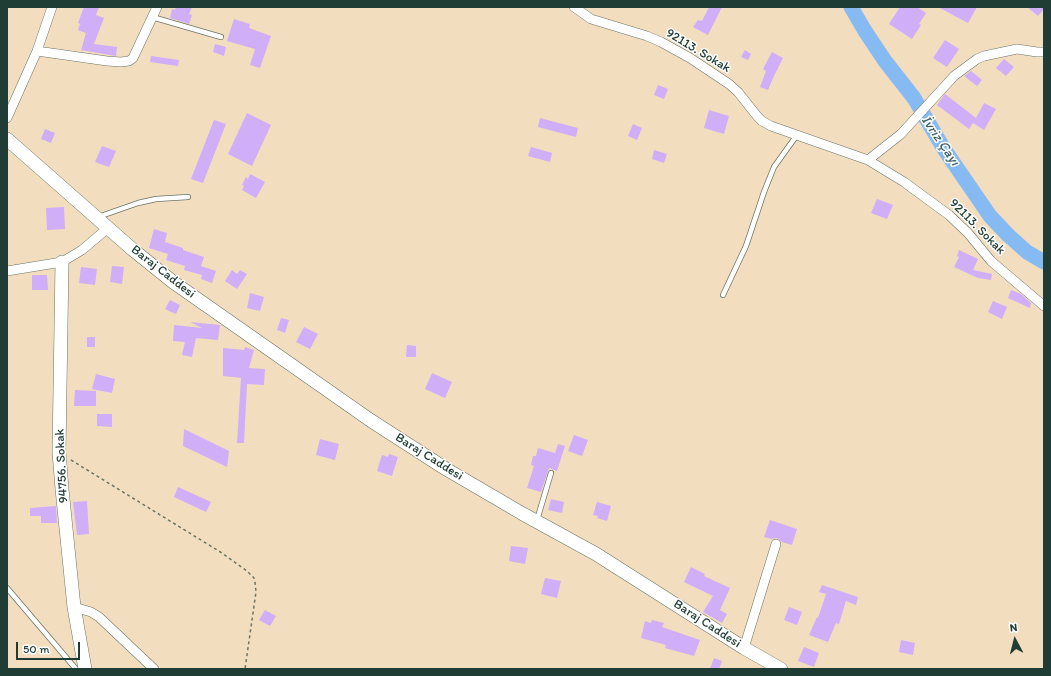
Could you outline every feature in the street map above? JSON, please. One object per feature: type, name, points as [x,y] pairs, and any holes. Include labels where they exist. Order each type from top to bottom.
[{"type":"main road","name":"Baraj Caddesi","points":[[7,139],[96,218],[173,282],[370,420],[446,469],[536,522],[596,554],[775,668]]},
{"type":"main road","name":"94756. Sokak","points":[[62,262],[59,452],[74,606],[85,669]]},
{"type":"street","points":[[7,118],[37,51],[52,7]]},
{"type":"street","points":[[37,51],[107,61],[129,61],[133,58],[157,7]]},
{"type":"street","name":"92113. Sokak","points":[[574,7],[591,19],[647,36],[690,58],[738,92],[762,121],[771,126],[823,146],[868,160],[904,182],[932,201],[949,215],[968,233],[991,261],[1044,306]]},
{"type":"street","points":[[868,160],[892,142],[927,107],[954,76],[977,58],[1017,49],[1044,52]]},
{"type":"street","points":[[7,271],[62,262],[82,250],[108,228]]},
{"type":"street","points":[[744,648],[750,623],[776,544]]},
{"type":"street","points":[[74,606],[91,612],[99,617],[154,669]]},
{"type":"lane","points":[[152,17],[221,37]]},
{"type":"lane","points":[[723,295],[746,246],[774,167],[797,135]]},
{"type":"lane","points":[[96,218],[138,203],[156,199],[188,197]]},
{"type":"lane","points":[[536,522],[551,473]]},
{"type":"lane","points":[[7,588],[76,669]]},
{"type":"path","points":[[59,452],[222,553],[247,571],[254,578],[256,592],[245,669]]},
{"type":"building","points":[[84,7],[99,7],[96,15],[104,18],[94,44],[117,47],[116,56],[81,50],[86,33],[78,30],[80,24],[78,23]]},
{"type":"building","points":[[176,7],[192,7],[189,14],[192,15],[189,24],[170,18],[172,9],[175,10]]},
{"type":"building","points":[[709,7],[722,7],[708,35],[693,27],[698,20],[702,21]]},
{"type":"building","points":[[900,7],[917,7],[926,13],[919,24],[921,25],[912,39],[889,24]]},
{"type":"building","points":[[938,7],[977,7],[968,23]]},
{"type":"building","points":[[1027,7],[1044,7],[1044,9],[1038,16]]},
{"type":"building","points":[[234,19],[250,24],[249,28],[271,36],[260,68],[250,65],[255,49],[227,41]]},
{"type":"building","points":[[945,40],[959,49],[947,67],[933,58]]},
{"type":"building","points":[[215,44],[226,47],[224,56],[213,52]]},
{"type":"building","points":[[745,50],[751,54],[748,60],[741,57]]},
{"type":"building","points":[[772,52],[783,58],[768,90],[760,87],[766,71],[763,69]]},
{"type":"building","points":[[151,56],[179,60],[178,66],[150,62]]},
{"type":"building","points":[[1004,59],[1014,67],[1006,76],[996,68]]},
{"type":"building","points":[[971,71],[982,80],[977,86],[964,76]]},
{"type":"building","points":[[658,85],[668,89],[664,99],[654,95]]},
{"type":"building","points":[[945,94],[976,118],[984,103],[996,109],[984,130],[973,123],[969,129],[937,105]]},
{"type":"building","points":[[709,110],[729,116],[724,134],[704,128]]},
{"type":"building","points":[[247,113],[271,125],[252,166],[228,154]]},
{"type":"building","points":[[540,118],[578,128],[576,137],[538,127]]},
{"type":"building","points":[[214,120],[226,124],[203,183],[191,179]]},
{"type":"building","points":[[633,124],[642,128],[637,140],[628,136]]},
{"type":"building","points":[[45,129],[55,133],[51,143],[41,139]]},
{"type":"building","points":[[102,146],[116,151],[109,167],[95,162]]},
{"type":"building","points":[[531,147],[552,153],[550,162],[528,156]]},
{"type":"building","points":[[654,150],[667,154],[664,163],[652,159]]},
{"type":"building","points":[[250,174],[265,182],[256,198],[242,190],[244,186],[242,185],[246,177],[248,179]]},
{"type":"building","points":[[877,199],[893,205],[887,219],[871,213]]},
{"type":"building","points":[[64,207],[65,229],[47,230],[46,208]]},
{"type":"building","points":[[154,229],[167,233],[165,242],[204,257],[201,266],[216,271],[212,283],[201,279],[202,275],[184,270],[185,266],[166,260],[168,254],[149,248]]},
{"type":"building","points":[[959,250],[978,259],[973,270],[992,274],[991,280],[978,278],[954,267],[959,257],[957,256]]},
{"type":"building","points":[[112,266],[124,267],[122,284],[110,282]]},
{"type":"building","points":[[81,267],[97,269],[95,285],[79,283]]},
{"type":"building","points":[[232,270],[237,274],[240,270],[247,274],[237,289],[225,281]]},
{"type":"building","points":[[32,275],[47,275],[48,290],[32,290]]},
{"type":"building","points":[[1011,290],[1021,294],[1031,303],[1030,308],[1008,298]]},
{"type":"building","points":[[250,293],[264,297],[260,311],[247,308]]},
{"type":"building","points":[[170,300],[180,305],[176,314],[165,309]]},
{"type":"building","points":[[993,301],[1007,307],[1002,319],[988,312]]},
{"type":"building","points":[[281,318],[289,320],[285,333],[277,330]]},
{"type":"building","points":[[190,322],[220,325],[218,340],[196,338],[192,357],[182,355],[185,342],[173,341],[174,325],[202,328]]},
{"type":"building","points":[[304,327],[318,334],[310,349],[296,342]]},
{"type":"building","points":[[87,337],[95,337],[95,347],[87,347]]},
{"type":"building","points":[[407,345],[416,346],[416,357],[406,357]]},
{"type":"building","points":[[245,347],[254,350],[249,368],[265,369],[264,385],[247,384],[244,443],[237,443],[241,378],[223,376],[223,348],[244,350]]},
{"type":"building","points":[[432,373],[452,382],[445,398],[425,389]]},
{"type":"building","points":[[96,374],[115,379],[112,393],[92,389]]},
{"type":"building","points":[[75,390],[96,391],[96,406],[74,406]]},
{"type":"building","points":[[97,414],[112,414],[112,427],[97,426]]},
{"type":"building","points":[[184,429],[229,451],[227,467],[183,446]]},
{"type":"building","points":[[574,435],[588,440],[582,456],[568,451]]},
{"type":"building","points":[[320,439],[339,444],[335,460],[316,455]]},
{"type":"building","points":[[558,444],[565,446],[557,471],[549,468],[541,492],[527,488],[534,466],[531,465],[533,456],[536,456],[538,448],[555,453]]},
{"type":"building","points":[[389,454],[398,457],[392,476],[377,471],[382,455],[388,457]]},
{"type":"building","points":[[178,487],[211,502],[206,512],[174,497]]},
{"type":"building","points":[[551,499],[564,502],[562,513],[548,510]]},
{"type":"building","points":[[87,501],[89,534],[77,535],[73,502]]},
{"type":"building","points":[[597,502],[611,506],[607,521],[593,515]]},
{"type":"building","points":[[56,506],[57,523],[41,523],[41,516],[30,516],[30,508]]},
{"type":"building","points":[[770,520],[797,529],[792,545],[782,542],[777,538],[772,539],[764,537]]},
{"type":"building","points":[[511,546],[528,548],[525,564],[509,561]]},
{"type":"building","points":[[691,567],[705,574],[704,576],[730,588],[720,610],[727,614],[722,623],[703,612],[713,596],[684,582]]},
{"type":"building","points":[[545,578],[561,581],[557,598],[541,594]]},
{"type":"building","points":[[822,585],[858,597],[856,605],[846,601],[839,624],[836,623],[828,642],[809,635],[817,617],[818,618],[826,594],[819,592]]},
{"type":"building","points":[[789,607],[802,612],[797,625],[784,620]]},
{"type":"building","points":[[265,610],[276,616],[270,626],[259,620]]},
{"type":"building","points":[[652,620],[664,623],[662,627],[700,640],[694,656],[665,648],[666,645],[641,638],[645,621],[651,623]]},
{"type":"building","points":[[901,640],[915,643],[913,655],[899,652]]},
{"type":"building","points":[[804,647],[819,653],[814,667],[798,661]]},
{"type":"building","points":[[714,658],[722,661],[719,669],[710,669]]},
{"type":"waterway","name":"İvriz Çayı","points":[[851,7],[885,61],[914,98],[944,149],[990,216],[1027,252],[1044,262]]}]
